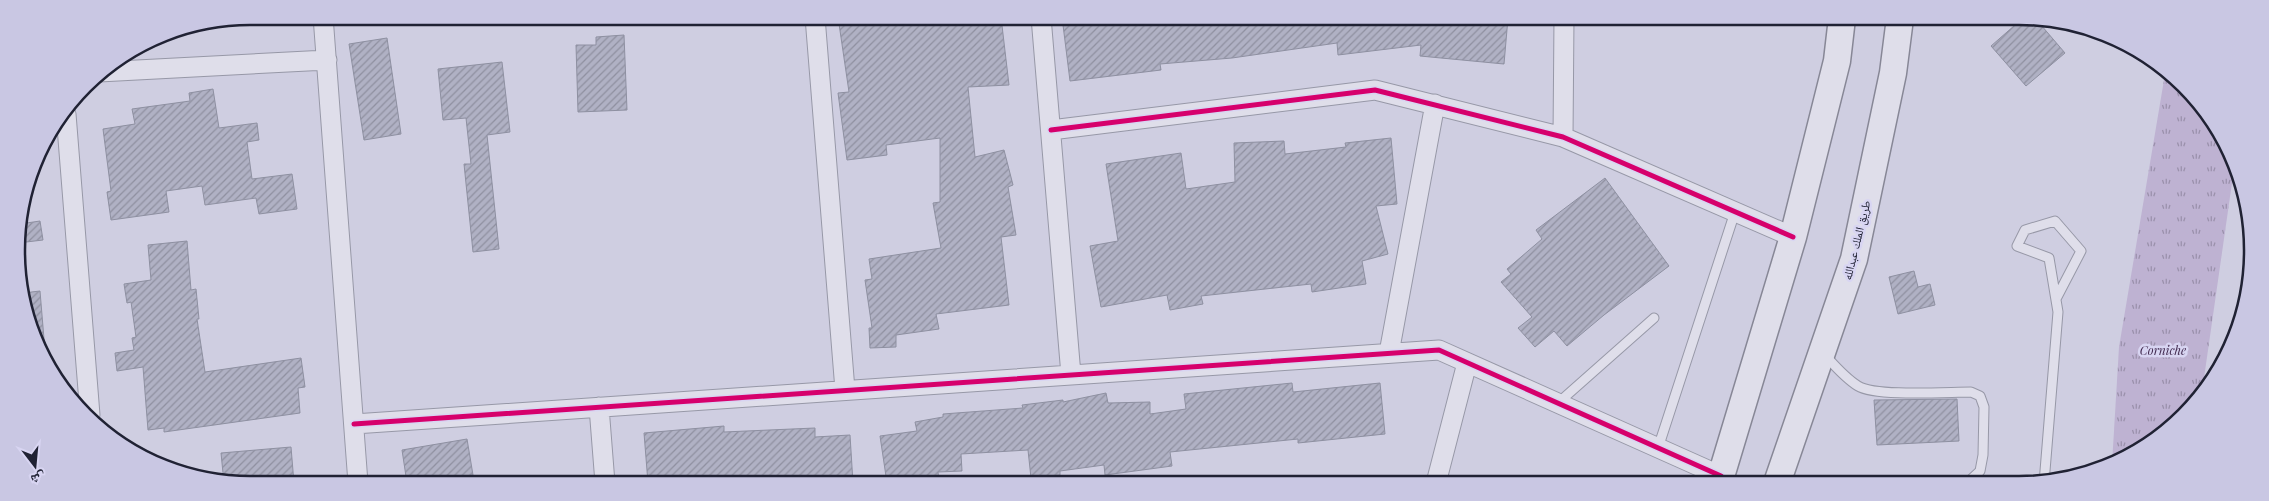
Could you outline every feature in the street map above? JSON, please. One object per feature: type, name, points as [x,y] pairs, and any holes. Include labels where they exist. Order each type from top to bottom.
[{"type":"street","points":[[324,25],[358,476]]},
{"type":"street","points":[[816,25],[845,390]]},
{"type":"street","points":[[1043,25],[1071,375]]},
{"type":"street","points":[[1563,137],[1564,25]]},
{"type":"street","points":[[1721,476],[1793,237],[1837,61],[1841,25]]},
{"type":"street","name":"طريق الملك عبدالله","points":[[1780,476],[1854,259],[1893,73],[1899,25]]},
{"type":"street","points":[[114,71],[327,60]]},
{"type":"street","points":[[1051,130],[1374,90],[1563,137],[1793,237]]},
{"type":"street","points":[[1389,353],[1435,104]]},
{"type":"street","points":[[64,123],[89,408]]},
{"type":"street","points":[[354,424],[1439,350],[1658,448],[1712,476]]},
{"type":"street","points":[[1438,476],[1468,363]]},
{"type":"street","points":[[599,407],[604,476]]},
{"type":"lane","points":[[1658,448],[1735,212]]},
{"type":"lane","points":[[2045,474],[2058,312],[2049,258],[2017,246],[2025,230],[2055,221],[2081,251],[2056,299]]},
{"type":"lane","points":[[1558,403],[1654,318]]},
{"type":"lane","points":[[1822,352],[1844,376],[1859,388],[1875,392],[1971,392],[1980,396],[1984,406],[1983,456],[1980,471],[1975,476]]},
{"type":"green space","name":"Corniche","points":[[2164,79],[2188,102],[2206,125],[2221,151],[2232,180],[2204,379],[2188,399],[2167,420],[2144,438],[2113,456],[2119,347]]},
{"type":"building","points":[[839,25],[1002,25],[1009,85],[968,87],[975,157],[1004,150],[1013,185],[1008,187],[1016,235],[1001,237],[1009,305],[936,314],[939,329],[896,335],[896,347],[870,348],[869,328],[872,328],[865,280],[872,279],[869,259],[941,248],[933,203],[940,202],[940,138],[886,145],[887,155],[847,160],[838,93],[849,92]]},
{"type":"building","points":[[1063,25],[1507,25],[1504,64],[1420,56],[1421,45],[1338,55],[1337,43],[1232,58],[1160,64],[1161,70],[1070,81]]},
{"type":"building","points":[[2015,25],[2033,25],[2042,26],[2065,53],[2026,86],[1991,46]]},
{"type":"building","points":[[624,35],[627,110],[578,112],[576,45],[596,45],[596,37]]},
{"type":"building","points":[[387,38],[401,134],[364,140],[349,44]]},
{"type":"building","points":[[502,62],[510,132],[487,135],[499,249],[473,252],[464,164],[471,164],[466,118],[443,120],[438,69]]},
{"type":"building","points":[[213,89],[219,128],[257,123],[259,140],[247,142],[252,179],[292,174],[297,209],[259,214],[256,198],[205,205],[202,186],[166,191],[169,212],[111,220],[107,192],[111,191],[103,129],[135,124],[132,109],[190,101],[189,93]]},
{"type":"building","points":[[1391,138],[1397,204],[1376,206],[1388,254],[1362,261],[1366,284],[1312,292],[1311,284],[1201,296],[1203,304],[1170,310],[1167,295],[1101,307],[1090,246],[1118,241],[1106,164],[1181,153],[1186,189],[1235,182],[1234,143],[1284,141],[1285,154],[1346,147],[1345,143]]},
{"type":"building","points":[[1605,178],[1669,266],[1604,315],[1567,346],[1554,331],[1535,347],[1518,328],[1532,317],[1501,282],[1511,274],[1507,269],[1542,239],[1536,230]]},
{"type":"building","points":[[40,221],[43,240],[25,242],[27,223]]},
{"type":"building","points":[[187,241],[191,290],[196,289],[199,319],[197,319],[205,372],[301,358],[305,387],[298,388],[300,413],[164,432],[164,428],[148,430],[143,367],[117,371],[115,353],[134,350],[132,338],[136,337],[131,302],[127,303],[124,284],[151,280],[148,245]]},
{"type":"building","points":[[1914,271],[1918,287],[1930,284],[1935,305],[1898,314],[1889,277]]},
{"type":"building","points":[[40,291],[44,342],[37,323],[29,292]]},
{"type":"building","points":[[1292,383],[1293,392],[1380,383],[1385,434],[1298,443],[1298,439],[1170,452],[1172,466],[1105,475],[1104,465],[1060,471],[1060,475],[1031,476],[1028,450],[961,454],[962,471],[938,472],[938,476],[886,476],[880,436],[917,431],[915,422],[943,417],[943,414],[1023,408],[1022,405],[1063,400],[1063,402],[1106,393],[1108,403],[1150,402],[1150,414],[1186,409],[1184,394]]},
{"type":"building","points":[[1957,399],[1959,441],[1877,445],[1874,400]]},
{"type":"building","points":[[724,426],[724,432],[815,428],[815,437],[850,435],[853,476],[647,476],[644,433]]},
{"type":"building","points":[[467,439],[473,475],[406,476],[402,450]]},
{"type":"building","points":[[291,447],[293,476],[223,474],[221,453]]},
{"type":"cycle path","points":[[1051,130],[1375,90],[1563,137],[1793,237]]},
{"type":"cycle path","points":[[354,424],[1439,350],[1721,476]]}]
